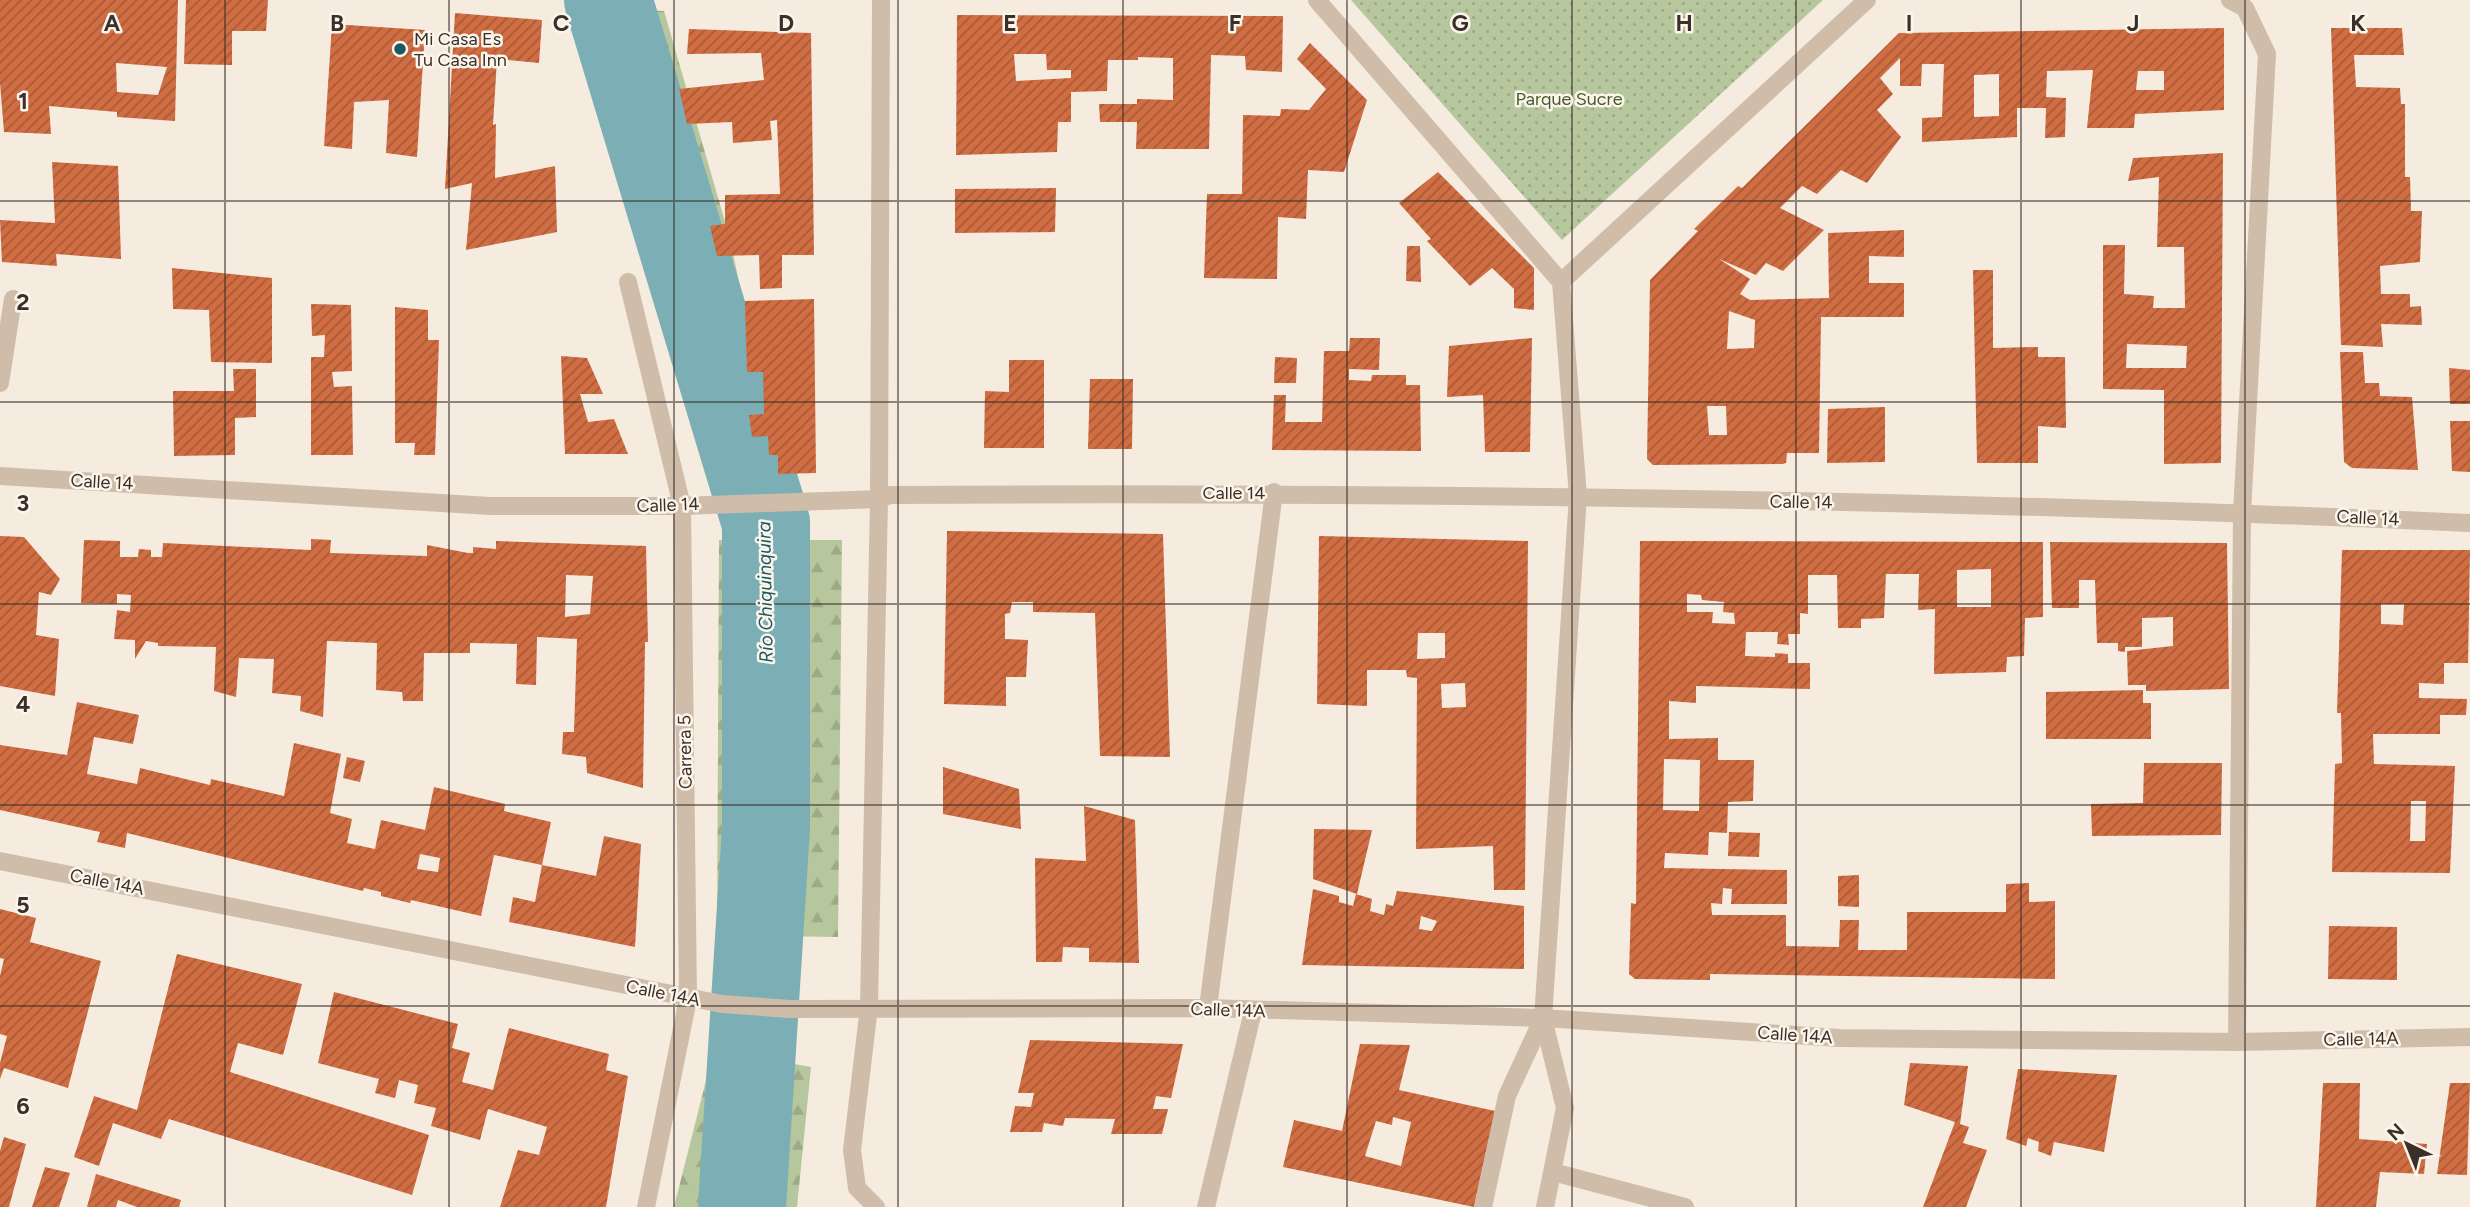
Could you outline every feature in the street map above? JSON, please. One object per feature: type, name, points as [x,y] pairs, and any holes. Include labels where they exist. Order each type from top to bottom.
[{"type":"street","points":[[876,1207],[857,1188],[852,1150],[869,1007],[879,499],[881,0]]},
{"type":"street","points":[[1317,0],[1561,282],[1578,496],[1543,1018],[1565,1108],[1545,1207]]},
{"type":"street","points":[[1561,282],[1867,0]]},
{"type":"street","points":[[2230,0],[2245,8],[2267,54],[2242,513],[2237,1042]]},
{"type":"street","name":"Carrera 5","points":[[628,282],[682,506],[688,999],[646,1207]]},
{"type":"street","points":[[0,383],[13,299]]},
{"type":"street","name":"Calle 14","points":[[0,476],[490,506],[682,506],[725,502],[879,499],[890,495],[1274,492],[1578,496],[2242,513],[2470,523]]},
{"type":"street","points":[[1208,1008],[1274,492]]},
{"type":"street","name":"Calle 14A","points":[[0,861],[688,999],[790,1009],[1208,1008],[1543,1018],[1839,1038],[2237,1042],[2470,1037]]},
{"type":"street","points":[[1206,1207],[1253,1011]]},
{"type":"street","points":[[1483,1207],[1507,1096],[1543,1018]]},
{"type":"street","points":[[1553,1172],[1685,1207]]},
{"type":"green space","name":"Parque Sucre","points":[[1351,0],[1823,0],[1562,240]]},
{"type":"green space","points":[[568,6],[664,11],[730,239],[775,455],[706,464]]},
{"type":"green space","points":[[719,540],[842,540],[838,937],[717,935]]},
{"type":"green space","points":[[714,1049],[811,1067],[797,1207],[674,1207]]},
{"type":"building","points":[[0,0],[178,0],[175,121],[117,117],[117,112],[49,106],[51,134],[4,132],[0,83]],"holes":[[[116,63],[167,67],[158,95],[117,92]]]},
{"type":"building","points":[[186,0],[268,0],[266,31],[232,31],[232,65],[184,64]]},
{"type":"building","points":[[455,13],[542,20],[539,63],[497,59],[493,125],[496,124],[495,178],[555,166],[557,232],[466,250],[472,183],[445,189]]},
{"type":"building","points":[[957,15],[1283,16],[1282,72],[1246,70],[1245,56],[1211,55],[1209,149],[1136,149],[1137,122],[1100,122],[1099,104],[1137,104],[1137,99],[1173,100],[1173,58],[1138,57],[1138,60],[1108,60],[1107,91],[1071,92],[1071,122],[1058,122],[1057,152],[956,155]],"holes":[[[1014,54],[1046,54],[1047,70],[1071,70],[1071,78],[1016,81]]]},
{"type":"building","points":[[332,24],[425,30],[417,157],[386,153],[389,100],[354,102],[352,149],[324,146]]},
{"type":"building","points":[[2224,28],[2224,110],[2135,114],[2134,128],[2087,128],[2093,70],[2047,71],[2046,97],[2066,98],[2065,137],[2045,138],[2046,108],[2017,108],[2017,137],[1922,142],[1922,118],[1942,117],[1944,64],[1922,64],[1921,86],[1900,86],[1900,58],[1880,78],[1893,94],[1877,110],[1901,137],[1867,183],[1841,170],[1817,194],[1802,186],[1780,208],[1824,230],[1783,271],[1766,263],[1756,275],[1719,259],[1750,279],[1740,294],[1750,300],[1829,298],[1828,233],[1904,230],[1904,257],[1869,256],[1869,283],[1904,283],[1904,317],[1821,317],[1819,453],[1787,453],[1786,463],[1782,464],[1653,465],[1647,459],[1650,280],[1698,231],[1694,229],[1738,186],[1742,188],[1899,33]],"holes":[[[2138,71],[2164,71],[2164,90],[2136,90]],[[1999,74],[1999,116],[1974,117],[1974,75]],[[1729,311],[1755,320],[1754,348],[1727,349]],[[1707,406],[1726,406],[1727,435],[1709,435]]]},
{"type":"building","points":[[2331,28],[2402,28],[2404,55],[2354,55],[2356,87],[2400,88],[2401,104],[2405,104],[2405,177],[2410,177],[2411,211],[2422,211],[2420,262],[2380,266],[2381,294],[2410,294],[2410,307],[2421,306],[2422,325],[2381,324],[2383,347],[2341,345]]},
{"type":"building","points":[[689,29],[811,33],[814,255],[782,255],[782,288],[760,289],[759,255],[717,256],[710,226],[725,224],[725,195],[780,194],[777,120],[770,121],[772,140],[733,143],[732,122],[687,124],[679,89],[764,80],[761,53],[687,54]]},
{"type":"building","points":[[1310,43],[1367,100],[1344,172],[1308,170],[1306,219],[1278,217],[1277,279],[1204,278],[1207,194],[1242,194],[1243,115],[1280,116],[1281,109],[1309,110],[1326,89],[1297,59]]},
{"type":"building","points":[[2223,153],[2221,463],[2164,464],[2164,390],[2103,389],[2103,245],[2125,245],[2124,294],[2154,296],[2153,308],[2185,308],[2184,247],[2157,247],[2159,177],[2128,181],[2133,158]],"holes":[[[2127,344],[2187,346],[2186,368],[2126,368]]]},
{"type":"building","points":[[52,162],[118,166],[121,259],[56,254],[57,266],[2,262],[0,220],[55,223]]},
{"type":"building","points":[[1438,172],[1534,268],[1534,310],[1514,308],[1514,289],[1492,268],[1470,286],[1427,241],[1431,239],[1399,203]]},
{"type":"building","points":[[1056,188],[1055,232],[955,233],[955,189]]},
{"type":"building","points":[[1407,246],[1420,246],[1421,282],[1406,281]]},
{"type":"building","points":[[172,268],[272,278],[272,363],[211,362],[209,310],[173,309]]},
{"type":"building","points":[[1973,270],[1993,270],[1993,348],[2038,347],[2038,357],[2065,357],[2066,428],[2038,426],[2038,463],[1977,463]]},
{"type":"building","points":[[814,299],[816,473],[778,474],[778,455],[769,455],[768,436],[752,437],[749,415],[764,414],[763,372],[747,372],[745,301]]},
{"type":"building","points":[[311,304],[351,305],[352,371],[332,372],[334,387],[352,386],[353,455],[311,455],[311,357],[324,357],[325,335],[312,336]]},
{"type":"building","points":[[395,307],[428,310],[428,340],[439,340],[435,455],[414,455],[415,443],[395,443]]},
{"type":"building","points":[[1350,338],[1380,338],[1379,370],[1349,369],[1349,380],[1371,381],[1372,375],[1406,375],[1406,385],[1420,385],[1421,451],[1272,450],[1274,395],[1286,395],[1285,422],[1322,422],[1324,351],[1349,351]]},
{"type":"building","points":[[1532,338],[1530,452],[1485,452],[1483,395],[1447,397],[1449,346]]},
{"type":"building","points":[[2340,352],[2363,352],[2365,383],[2379,383],[2380,396],[2412,397],[2418,470],[2352,468],[2344,462]]},
{"type":"building","points":[[561,356],[587,358],[603,394],[580,394],[588,422],[614,419],[628,454],[565,454]]},
{"type":"building","points":[[1275,357],[1297,358],[1296,383],[1274,383]]},
{"type":"building","points":[[1009,360],[1044,360],[1044,448],[984,448],[985,391],[1009,392]]},
{"type":"building","points":[[2449,368],[2470,370],[2470,404],[2450,404]]},
{"type":"building","points":[[233,369],[256,369],[256,417],[235,418],[235,455],[174,456],[173,391],[234,391]]},
{"type":"building","points":[[1090,379],[1133,379],[1132,449],[1088,449]]},
{"type":"building","points":[[1885,407],[1885,462],[1827,463],[1828,409]]},
{"type":"building","points":[[2450,421],[2470,421],[2470,472],[2452,471]]},
{"type":"building","points":[[947,531],[1163,534],[1170,757],[1100,756],[1095,613],[1033,612],[1033,602],[1012,602],[1010,613],[1005,614],[1005,639],[1028,640],[1026,677],[1006,677],[1006,706],[944,704]]},
{"type":"building","points":[[0,536],[24,537],[60,579],[51,595],[39,592],[36,635],[59,639],[55,696],[0,686]]},
{"type":"building","points":[[1319,536],[1528,541],[1525,890],[1494,890],[1493,846],[1416,849],[1417,678],[1407,677],[1406,670],[1367,670],[1367,706],[1317,704]],"holes":[[[1418,633],[1445,633],[1445,658],[1417,659]],[[1465,683],[1466,707],[1442,708],[1441,684]]]},
{"type":"building","points":[[311,539],[331,540],[330,553],[427,556],[427,545],[473,553],[473,547],[496,549],[496,541],[646,546],[648,642],[645,642],[643,788],[587,773],[586,757],[562,754],[563,732],[574,732],[577,639],[537,637],[536,685],[516,684],[517,644],[470,643],[470,653],[424,653],[423,701],[403,701],[402,692],[376,690],[377,643],[327,641],[323,717],[300,711],[301,696],[272,693],[274,659],[239,658],[236,697],[214,691],[216,647],[158,646],[158,643],[146,641],[135,659],[135,640],[114,639],[117,610],[130,612],[131,595],[117,594],[117,604],[81,603],[84,540],[120,541],[120,557],[138,557],[139,549],[151,550],[151,557],[162,557],[163,543],[311,550]],"holes":[[[566,575],[593,576],[590,614],[565,617]]]},
{"type":"building","points":[[1640,541],[2043,542],[2043,617],[2025,618],[2024,656],[2007,657],[2006,672],[1934,674],[1935,609],[1918,610],[1919,574],[1886,574],[1884,618],[1861,619],[1861,628],[1838,628],[1837,575],[1808,575],[1808,614],[1800,613],[1800,634],[1788,634],[1789,645],[1777,644],[1778,632],[1746,632],[1745,656],[1775,657],[1775,653],[1788,654],[1788,663],[1810,663],[1810,689],[1696,686],[1696,703],[1669,701],[1669,739],[1718,738],[1718,760],[1754,760],[1753,801],[1728,802],[1727,833],[1709,832],[1708,855],[1665,853],[1664,868],[1787,870],[1787,904],[1731,904],[1732,889],[1723,888],[1722,904],[1711,903],[1712,915],[1786,915],[1786,946],[1839,947],[1840,920],[1859,920],[1858,950],[1907,950],[1907,912],[2006,912],[2006,884],[2029,883],[2029,902],[2055,901],[2055,979],[1710,974],[1710,980],[1635,979],[1629,974],[1631,903],[1636,904]],"holes":[[[1991,569],[1991,607],[1957,607],[1957,570]],[[1687,594],[1701,595],[1702,600],[1724,602],[1723,612],[1734,613],[1735,624],[1712,623],[1713,612],[1687,612]],[[1664,759],[1700,760],[1699,811],[1663,810]]]},
{"type":"building","points":[[2050,542],[2227,543],[2229,689],[2146,691],[2146,685],[2128,685],[2127,651],[2173,646],[2173,617],[2142,618],[2142,647],[2125,647],[2125,652],[2118,651],[2118,643],[2097,643],[2095,580],[2079,580],[2079,608],[2052,608]]},
{"type":"building","points":[[2342,550],[2470,550],[2468,663],[2444,663],[2444,684],[2419,683],[2419,698],[2467,699],[2466,715],[2440,715],[2440,734],[2373,734],[2374,764],[2455,766],[2450,873],[2332,872],[2335,764],[2342,763],[2341,713],[2337,713]],"holes":[[[2381,604],[2404,604],[2403,625],[2381,624]],[[2411,801],[2426,801],[2425,841],[2410,841]]]},
{"type":"building","points":[[2143,690],[2143,703],[2151,703],[2151,739],[2046,739],[2046,692]]},
{"type":"building","points":[[77,702],[139,715],[133,744],[94,737],[87,774],[137,784],[140,768],[210,785],[211,779],[284,796],[294,743],[341,754],[330,813],[352,819],[347,843],[375,849],[381,820],[425,830],[434,787],[505,804],[504,811],[551,822],[542,865],[494,855],[481,916],[411,900],[410,903],[381,896],[381,892],[364,888],[363,891],[127,833],[125,848],[97,842],[100,832],[0,810],[0,745],[67,755]],"holes":[[[420,854],[440,858],[438,872],[417,869]]]},
{"type":"building","points":[[347,757],[365,761],[360,782],[343,778]]},
{"type":"building","points":[[2144,763],[2222,763],[2221,835],[2092,836],[2091,804],[2143,803]]},
{"type":"building","points":[[943,767],[1019,789],[1021,829],[943,814]]},
{"type":"building","points":[[1084,806],[1135,820],[1139,963],[1089,962],[1089,948],[1063,947],[1062,962],[1036,962],[1035,858],[1086,861]]},
{"type":"building","points":[[1314,829],[1372,830],[1357,894],[1313,879]]},
{"type":"building","points":[[1729,832],[1760,833],[1759,857],[1728,856]]},
{"type":"building","points":[[604,836],[641,844],[635,947],[509,922],[513,897],[535,902],[542,865],[596,876]]},
{"type":"building","points":[[1859,875],[1859,907],[1838,906],[1838,876]]},
{"type":"building","points":[[1313,889],[1339,896],[1339,902],[1353,906],[1356,894],[1372,899],[1370,911],[1384,915],[1386,904],[1393,906],[1397,891],[1524,906],[1524,969],[1302,965]],"holes":[[[1421,916],[1437,921],[1432,931],[1419,929]]]},
{"type":"building","points":[[0,909],[36,918],[30,942],[101,961],[68,1088],[4,1068],[0,1079],[0,1063],[7,1036],[0,1034],[0,976],[4,959],[0,958]]},
{"type":"building","points":[[2329,926],[2397,927],[2397,980],[2328,979]]},
{"type":"building","points":[[177,954],[302,984],[283,1055],[238,1043],[230,1072],[429,1135],[412,1195],[169,1119],[161,1139],[113,1123],[99,1166],[74,1157],[94,1096],[137,1110]]},
{"type":"building","points":[[334,992],[458,1024],[452,1048],[470,1053],[462,1082],[493,1090],[509,1028],[609,1054],[606,1070],[628,1076],[606,1207],[500,1207],[518,1150],[539,1155],[547,1127],[488,1109],[480,1140],[431,1126],[436,1108],[414,1103],[418,1085],[399,1080],[395,1098],[375,1093],[379,1079],[318,1063]]},
{"type":"building","points":[[1030,1040],[1183,1044],[1171,1098],[1156,1096],[1153,1109],[1168,1109],[1162,1134],[1111,1134],[1115,1119],[1065,1118],[1063,1126],[1044,1123],[1042,1132],[1010,1132],[1015,1106],[1031,1107],[1034,1093],[1018,1093]]},
{"type":"building","points":[[1360,1044],[1410,1045],[1399,1090],[1495,1111],[1474,1207],[1283,1167],[1294,1120],[1342,1131]],"holes":[[[1393,1117],[1411,1122],[1401,1166],[1365,1156],[1376,1121],[1392,1125]]]},
{"type":"building","points":[[1910,1063],[1968,1066],[1960,1124],[1969,1127],[1963,1143],[1987,1150],[1966,1207],[1923,1207],[1955,1122],[1904,1105]]},
{"type":"building","points":[[2018,1069],[2117,1075],[2104,1152],[2054,1142],[2051,1156],[2038,1151],[2039,1142],[2028,1138],[2026,1146],[2006,1139]]},
{"type":"building","points":[[2323,1083],[2360,1083],[2359,1139],[2427,1144],[2424,1174],[2380,1172],[2376,1207],[2316,1207]]},
{"type":"building","points":[[2450,1083],[2470,1083],[2467,1175],[2437,1174]]},
{"type":"building","points":[[4,1137],[26,1144],[9,1207],[0,1207],[0,1151]]},
{"type":"building","points":[[45,1167],[70,1173],[59,1207],[32,1207]]},
{"type":"building","points":[[96,1174],[181,1200],[179,1207],[137,1207],[118,1200],[116,1207],[87,1207]]},
{"type":"waterway","name":"Río Chiquinquira","points":[[608,0],[766,523],[766,828],[742,1207]]},
{"type":"place","name":"Mi Casa Es Tu Casa Inn","points":[[400,49]]}]
